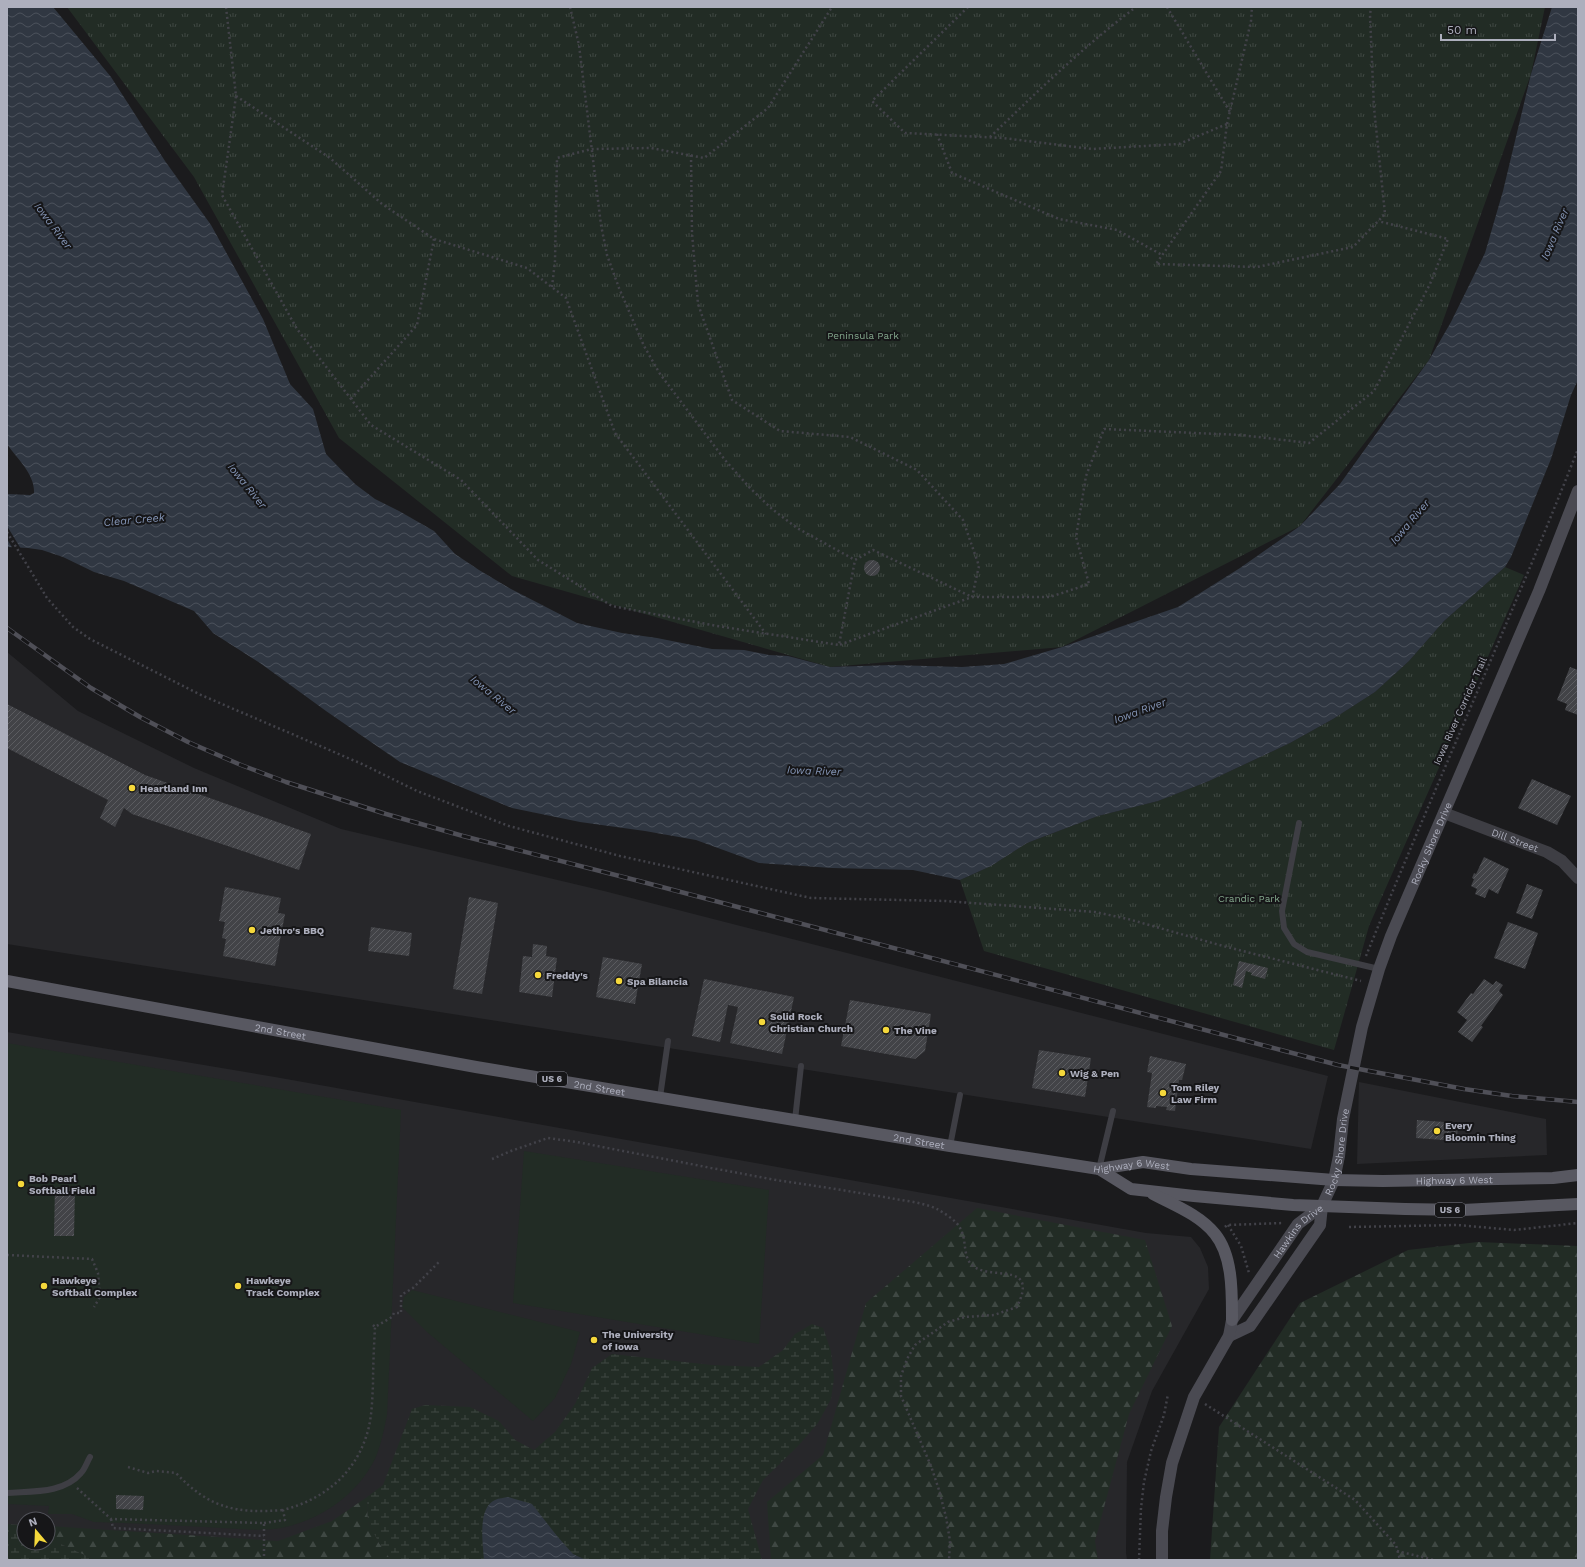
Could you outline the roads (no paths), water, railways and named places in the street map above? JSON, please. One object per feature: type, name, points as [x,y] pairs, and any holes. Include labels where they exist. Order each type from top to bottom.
[{"type":"main road","name":"2nd Street","points":[[7,981],[476,1067],[950,1146],[1099,1169]]},
{"type":"main road","name":"Highway 6 West","points":[[1099,1169],[1143,1162],[1190,1169],[1334,1180],[1467,1180],[1553,1178],[1578,1175]]},
{"type":"main road","name":"Highway 6 West","points":[[1099,1169],[1131,1188],[1201,1197],[1322,1206],[1462,1210],[1578,1204]]},
{"type":"main road","points":[[1145,1190],[1199,1220],[1215,1234],[1223,1248],[1229,1270],[1232,1292],[1232,1320]]},
{"type":"street","name":"Rocky Shore Drive","points":[[1322,1206],[1334,1180],[1350,1084],[1362,1026],[1379,969],[1391,936],[1539,591],[1578,491]]},
{"type":"street","name":"Dill Street","points":[[1444,814],[1547,852],[1562,861],[1578,878]]},
{"type":"street","name":"Hawkins Drive","points":[[1162,1560],[1162,1531],[1172,1463],[1194,1397],[1229,1336],[1232,1320],[1298,1224],[1322,1206]]},
{"type":"street","name":"Hawkins Drive","points":[[1229,1336],[1250,1326],[1320,1225],[1322,1206]]},
{"type":"lane","points":[[1298,823],[1282,911],[1284,928],[1294,944],[1307,952],[1379,969]]},
{"type":"lane","points":[[660,1097],[668,1041]]},
{"type":"lane","points":[[795,1120],[801,1066]]},
{"type":"lane","points":[[950,1146],[960,1095]]},
{"type":"lane","points":[[1099,1169],[1113,1111]]},
{"type":"lane","points":[[7,1493],[53,1490],[71,1483],[82,1473],[90,1457]]},
{"type":"water","points":[[7,7],[53,7],[111,77],[165,161],[211,225],[263,319],[290,384],[313,409],[326,454],[355,484],[375,499],[434,531],[455,554],[511,589],[577,623],[622,633],[657,638],[712,649],[744,650],[769,655],[788,656],[830,667],[892,665],[962,667],[1004,664],[1062,647],[1178,607],[1240,568],[1300,526],[1340,484],[1429,360],[1451,322],[1485,253],[1503,191],[1531,74],[1552,7],[1578,7],[1578,380],[1571,395],[1551,459],[1511,557],[1505,567],[1444,621],[1409,661],[1375,692],[1333,719],[1290,743],[1209,781],[1158,801],[1098,816],[1027,843],[991,866],[960,880],[913,870],[832,868],[759,863],[696,840],[580,822],[512,808],[400,762],[260,663],[213,633],[194,611],[124,581],[94,572],[63,557],[42,550],[7,547],[7,494],[30,495],[34,493],[34,486],[29,473],[7,444]]},
{"type":"water","points":[[508,1497],[532,1504],[573,1554],[586,1560],[484,1560],[482,1527],[486,1510],[489,1504],[495,1500]]},
{"type":"railway","points":[[7,628],[91,688],[140,717],[188,742],[241,765],[286,782],[386,814],[463,836],[1338,1065],[1464,1089],[1512,1096],[1578,1102]]},
{"type":"place","name":"Heartland Inn","points":[[132,788]]},
{"type":"place","name":"Jethro's BBQ","points":[[252,930]]},
{"type":"place","name":"Freddy's","points":[[538,975]]},
{"type":"place","name":"Spa Bilancia","points":[[619,981]]},
{"type":"place","name":"Solid Rock Christian Church","points":[[762,1022]]},
{"type":"place","name":"The Vine","points":[[886,1030]]},
{"type":"place","name":"Wig & Pen","points":[[1062,1073]]},
{"type":"place","name":"Tom Riley Law Firm","points":[[1163,1093]]},
{"type":"place","name":"Every Bloomin Thing","points":[[1437,1131]]},
{"type":"place","name":"Bob Pearl Softball Field","points":[[21,1184]]},
{"type":"place","name":"Hawkeye Softball Complex","points":[[44,1286]]},
{"type":"place","name":"Hawkeye Track Complex","points":[[238,1286]]},
{"type":"place","name":"The University of Iowa","points":[[594,1340]]},
{"type":"water label","name":"Iowa River","points":[[53,226]]},
{"type":"water label","name":"Iowa River","points":[[1555,234]]},
{"type":"water label","name":"Iowa River","points":[[247,486]]},
{"type":"water label","name":"Clear Creek","points":[[134,520]]},
{"type":"water label","name":"Iowa River","points":[[1410,522]]},
{"type":"water label","name":"Iowa River","points":[[493,695]]},
{"type":"water label","name":"Iowa River","points":[[1140,711]]},
{"type":"water label","name":"Iowa River","points":[[814,771]]},
{"type":"park label","name":"Peninsula Park","points":[[863,335]]},
{"type":"park label","name":"Crandic Park","points":[[1249,898]]}]
